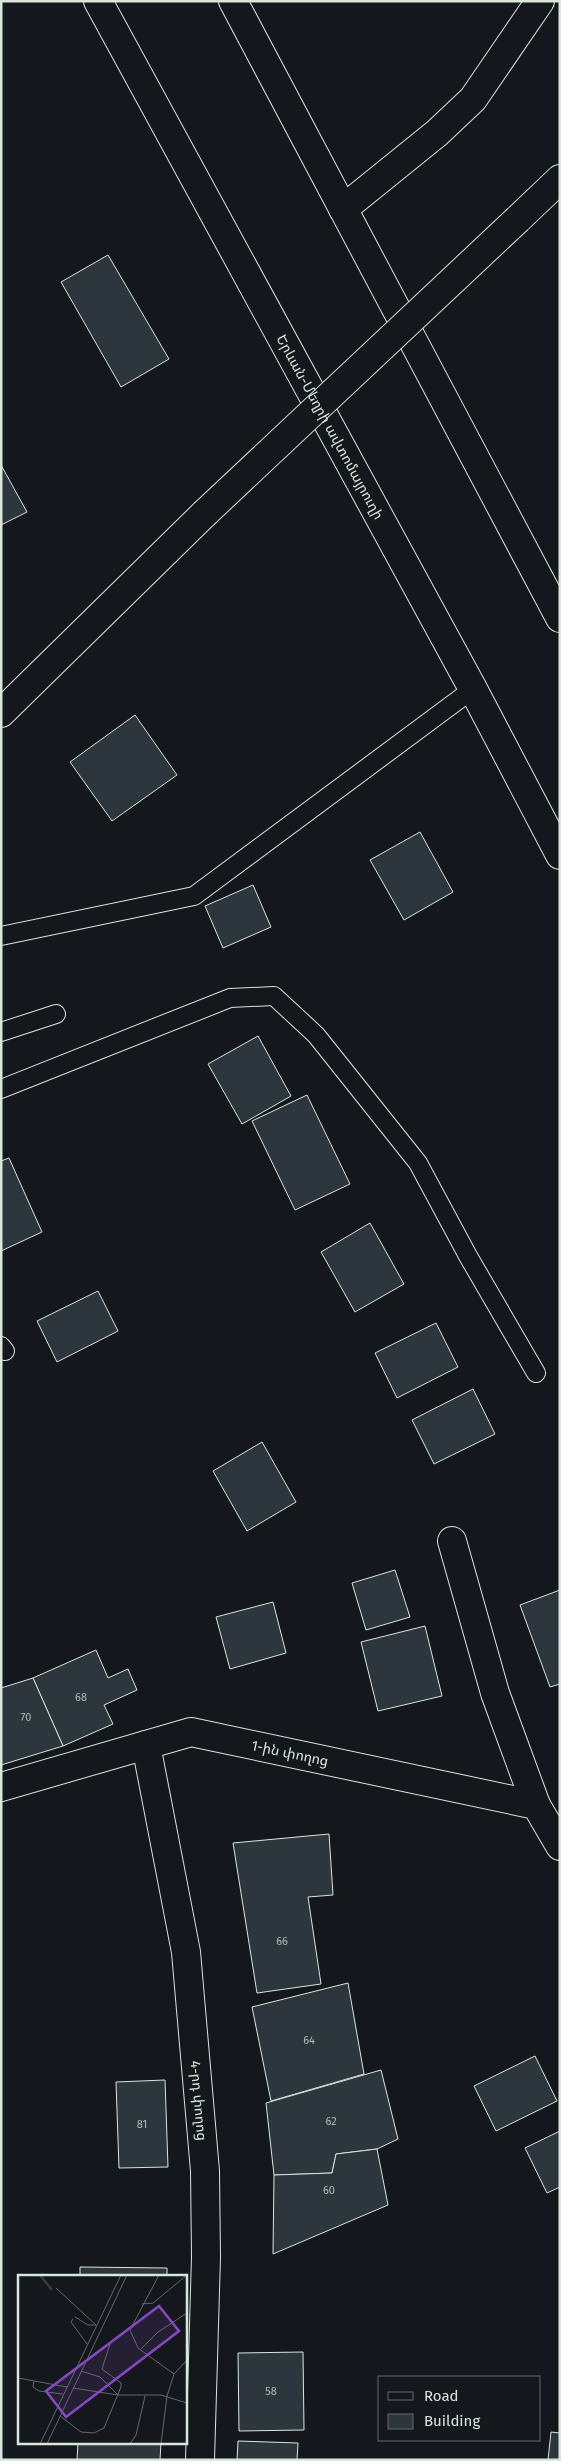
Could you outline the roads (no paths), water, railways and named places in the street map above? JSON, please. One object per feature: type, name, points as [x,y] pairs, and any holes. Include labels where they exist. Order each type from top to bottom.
[{"type":"main road","name":"Երևան-Մեղրի ավտոմայրուղի","points":[[98,1],[473,689],[560,855]]},
{"type":"main road","points":[[233,1],[560,618]]},
{"type":"main road","points":[[343,209],[436,133],[473,99],[540,1]]},
{"type":"main road","points":[[1,713],[204,514],[560,179]]},
{"type":"main road","points":[[452,1542],[495,1693],[536,1805],[560,1846]]},
{"type":"main road","name":"1-ին փողոց","points":[[1,1787],[191,1732],[536,1805]]},
{"type":"main road","name":"4-րդ փողոց","points":[[146,1745],[168,1849],[186,1952],[204,2162],[206,2258],[200,2460]]},
{"type":"lane","points":[[1,936],[194,896],[473,689]]},
{"type":"lane","points":[[1,1089],[230,998],[274,996],[316,1035],[418,1163],[468,1256],[536,1373]]},
{"type":"lane","points":[[1,1032],[56,1014]]}]
